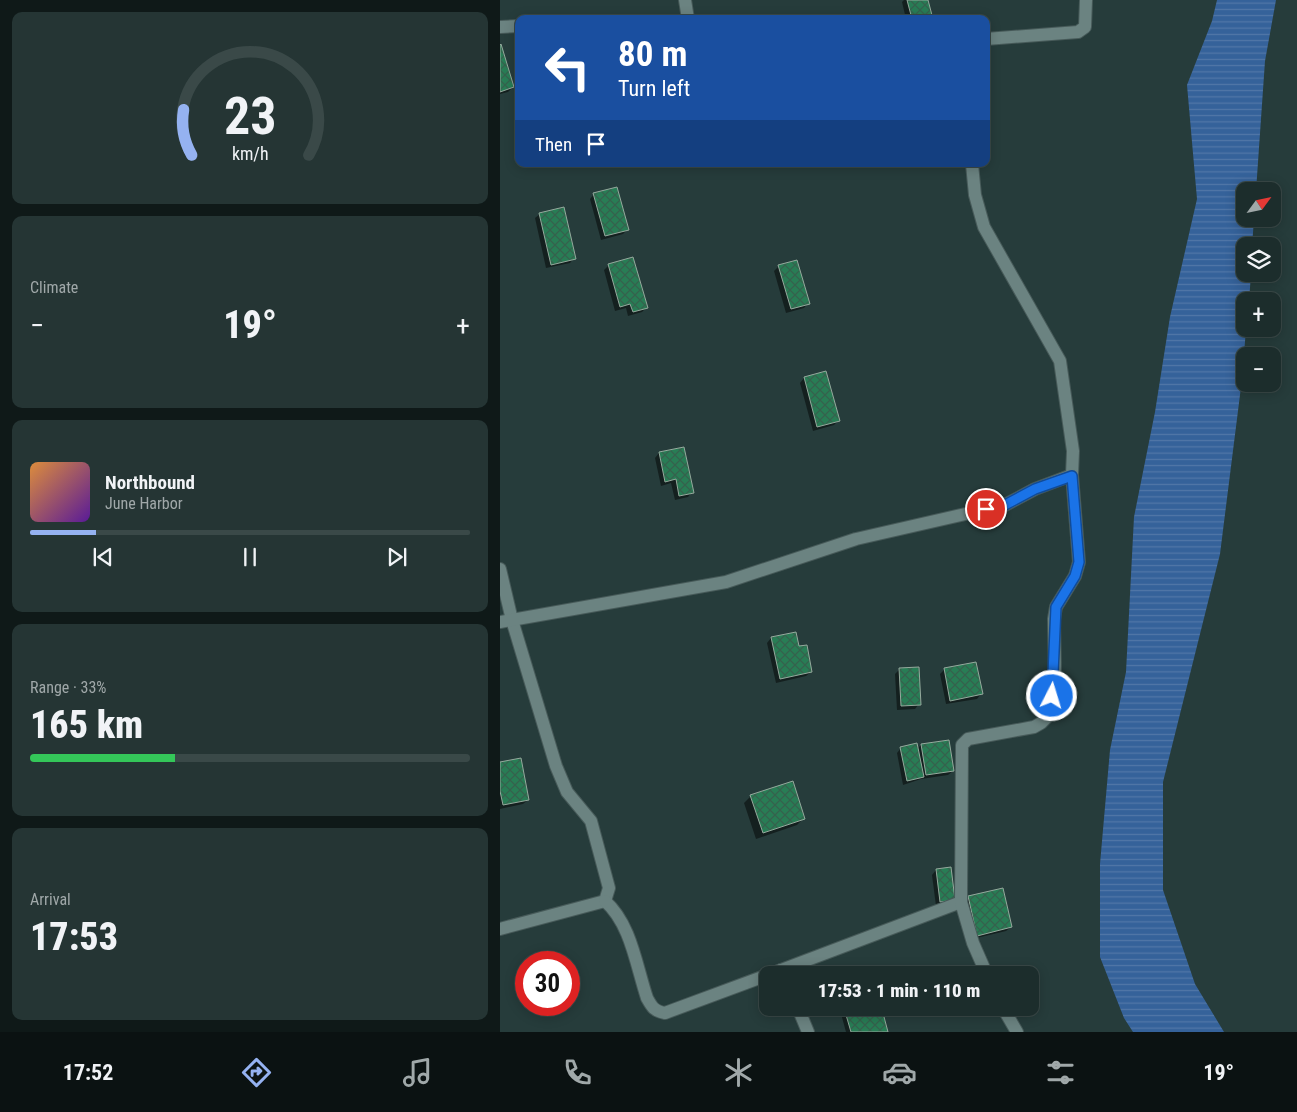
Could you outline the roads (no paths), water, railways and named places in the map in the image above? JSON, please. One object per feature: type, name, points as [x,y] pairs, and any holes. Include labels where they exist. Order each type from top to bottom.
[{"type":"street","points":[[685,0],[687,15]]},
{"type":"street","points":[[990,39],[1078,32],[1085,27],[1086,0]]},
{"type":"street","points":[[501,24],[515,26]]},
{"type":"street","points":[[972,167],[975,195],[984,227],[1060,361],[1073,450],[1072,476],[1079,562],[1075,576],[1056,607],[1051,713],[1042,723],[1034,727],[964,742],[961,902],[973,943],[983,966]]},
{"type":"street","points":[[506,621],[726,582],[856,539],[1005,505],[1035,489],[1072,476]]},
{"type":"street","points":[[500,569],[506,621],[556,766],[567,792],[591,821],[609,888],[605,901]]},
{"type":"street","points":[[500,929],[605,901]]},
{"type":"street","points":[[605,901],[616,911],[622,923],[647,998],[652,1008],[658,1012],[665,1013],[759,980]]},
{"type":"street","points":[[797,966],[961,902]]},
{"type":"street","points":[[801,1016],[808,1032]]},
{"type":"street","points":[[1008,1016],[1017,1032]]},
{"type":"water","points":[[1217,0],[1276,0],[1265,61],[1257,182],[1236,182],[1236,228],[1253,228],[1253,237],[1236,237],[1236,282],[1250,282],[1250,292],[1236,292],[1236,337],[1245,337],[1245,347],[1236,347],[1236,392],[1240,392],[1220,554],[1163,782],[1163,890],[1195,984],[1224,1032],[1133,1032],[1124,1018],[1100,957],[1100,864],[1110,750],[1126,672],[1134,517],[1155,412],[1170,317],[1197,199],[1187,85],[1212,21]]}]
